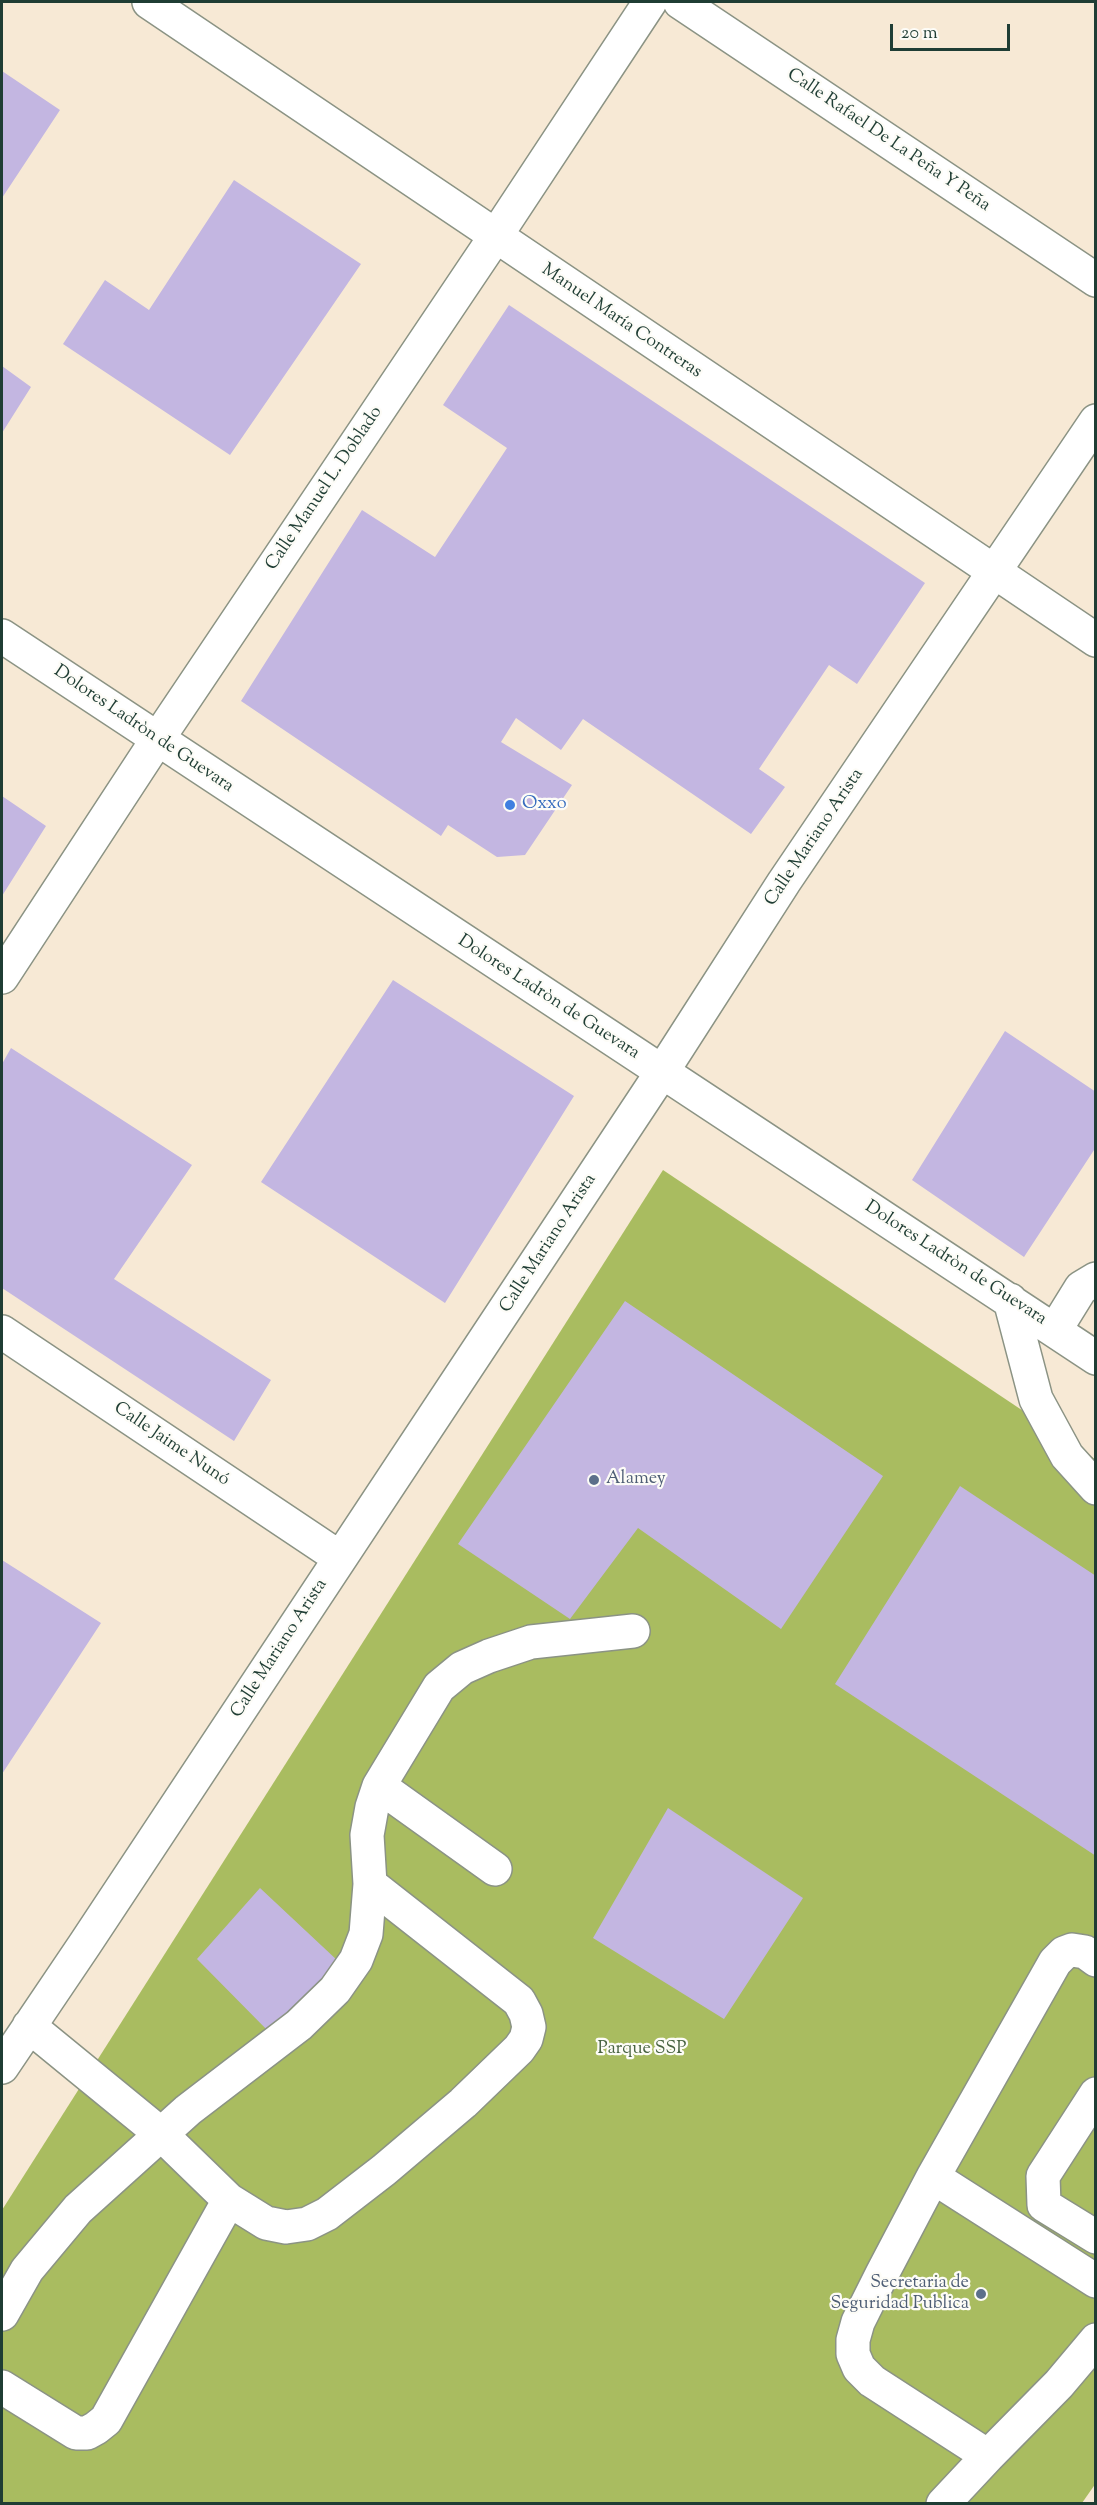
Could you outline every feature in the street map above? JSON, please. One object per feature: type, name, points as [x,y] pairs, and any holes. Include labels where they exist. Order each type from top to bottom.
[{"type":"street","name":"Manuel María Contreras","points":[[149,2],[1095,640]]},
{"type":"street","name":"Calle Manuel L. Doblado","points":[[2,977],[157,740],[650,2]]},
{"type":"street","name":"Calle Rafael De La Peña Y Peña","points":[[680,2],[1095,280]]},
{"type":"street","name":"Calle Mariano Arista","points":[[2,2067],[662,1072],[784,882],[994,574],[1095,421]]},
{"type":"street","name":"Dolores Ladròn de Guevara","points":[[2,636],[1095,1358]]},
{"type":"street","points":[[1055,1330],[1081,1288],[1095,1279]]},
{"type":"street","points":[[1010,1300],[1036,1400],[1067,1456],[1095,1488]]},
{"type":"street","name":"Calle Jaime Nunó","points":[[2,1332],[340,1558]]},
{"type":"street","points":[[2,2314],[27,2270],[78,2209],[188,2110],[299,2025],[335,1990],[356,1959],[366,1934],[370,1884],[367,1835],[372,1807],[380,1786],[439,1687],[462,1668],[531,1642],[633,1631]]},
{"type":"street","points":[[380,1786],[495,1869]]},
{"type":"street","points":[[29,2026],[161,2134],[229,2200],[266,2223],[286,2227],[307,2224],[327,2214],[384,2170],[463,2103],[519,2049],[526,2039],[529,2027],[526,2014],[519,2001],[370,1884]]},
{"type":"street","points":[[988,2456],[872,2381],[859,2368],[853,2354],[853,2340],[858,2322],[933,2177],[1056,1962],[1064,1953],[1072,1950],[1085,1952],[1095,1960]]},
{"type":"street","points":[[1095,2094],[1043,2176],[1044,2205],[1095,2237]]},
{"type":"street","points":[[933,2177],[1095,2281]]},
{"type":"street","points":[[2,2388],[76,2433],[87,2433],[106,2420],[229,2200]]},
{"type":"street","points":[[943,2504],[1059,2384],[1095,2340]]},
{"type":"green space","name":"Parque SSP","points":[[663,1170],[1095,1459],[1096,2483],[1082,2503],[2,2503],[2,2210]]},
{"type":"building","points":[[2,71],[60,110],[2,198]]},
{"type":"building","points":[[234,180],[361,264],[230,455],[63,344],[105,280],[149,310]]},
{"type":"building","points":[[509,305],[925,583],[857,684],[829,665],[759,769],[785,787],[751,834],[583,719],[561,750],[516,718],[501,742],[572,785],[525,855],[497,857],[448,825],[441,836],[241,701],[362,510],[435,557],[507,448],[443,405]]},
{"type":"building","points":[[2,366],[31,387],[2,433]]},
{"type":"building","points":[[2,796],[46,826],[2,896]]},
{"type":"building","points":[[393,980],[574,1096],[445,1303],[261,1182]]},
{"type":"building","points":[[1005,1031],[1096,1092],[1096,1147],[1024,1257],[912,1180]]},
{"type":"building","points":[[11,1048],[192,1165],[114,1279],[271,1380],[234,1441],[2,1288],[2,1064]]},
{"type":"building","points":[[625,1301],[883,1476],[781,1629],[638,1528],[570,1619],[458,1544]]},
{"type":"building","points":[[960,1486],[1096,1576],[1096,1856],[835,1684]]},
{"type":"building","points":[[2,1560],[101,1623],[2,1774]]},
{"type":"building","points":[[668,1808],[803,1898],[724,2019],[593,1938]]},
{"type":"building","points":[[260,1888],[338,1961],[273,2036],[197,1959]]},
{"type":"place","name":"Oxxo","points":[[510,805]]},
{"type":"place","name":"Alamey","points":[[594,1480]]},
{"type":"place","name":"Secretaria de Seguridad Publica","points":[[981,2294]]}]
